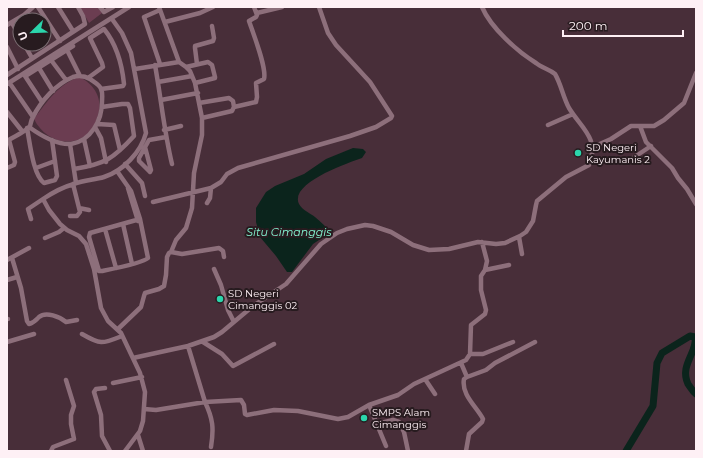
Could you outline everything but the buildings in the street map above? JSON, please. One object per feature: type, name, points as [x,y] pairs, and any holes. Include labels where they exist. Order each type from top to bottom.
[{"type":"street","points":[[38,7],[60,41]]},
{"type":"street","points":[[58,7],[73,32]]},
{"type":"street","points":[[52,46],[85,24],[85,20],[78,7]]},
{"type":"street","points":[[100,7],[104,12],[113,7]]},
{"type":"street","points":[[8,85],[129,7]]},
{"type":"street","points":[[165,22],[200,13],[213,7]]},
{"type":"street","points":[[254,7],[257,13]]},
{"type":"street","points":[[257,13],[282,7]]},
{"type":"street","points":[[153,202],[211,188],[221,182],[227,174],[238,168],[350,136],[376,126],[391,118],[392,116],[370,82],[341,52],[332,40],[319,7]]},
{"type":"street","points":[[133,358],[203,342],[222,332],[253,306],[289,281],[316,248],[337,233],[347,229],[365,225],[373,226],[384,229],[413,245],[429,250],[449,249],[482,242],[496,244],[505,243],[526,232],[533,221],[537,201],[566,177],[589,165],[593,147],[586,130],[565,101],[555,74],[538,65],[517,50],[488,18],[482,7]]},
{"type":"street","points":[[118,329],[141,307],[146,293],[164,286],[168,253],[171,252],[174,244],[186,228],[189,220],[194,191],[194,174],[202,135],[200,103],[195,83],[186,67],[179,62],[160,8],[144,17],[158,65],[158,82],[164,130],[172,164]]},
{"type":"street","points":[[202,118],[256,102],[258,97],[256,83],[265,78],[263,66],[249,22],[256,17],[257,13]]},
{"type":"street","points":[[112,19],[122,32],[128,44],[135,69],[146,133],[142,149]]},
{"type":"street","points":[[197,64],[194,48],[195,46],[213,41],[212,26]]},
{"type":"street","points":[[88,78],[101,70],[103,66],[90,38],[104,29],[121,60],[124,84],[123,86],[101,89]]},
{"type":"street","points":[[8,85],[39,68],[73,46]]},
{"type":"street","points":[[7,47],[18,69]]},
{"type":"street","points":[[67,50],[80,76]]},
{"type":"street","points":[[29,52],[32,58]]},
{"type":"street","points":[[7,75],[41,52]]},
{"type":"street","points":[[51,60],[66,80]]},
{"type":"street","points":[[135,69],[179,62]]},
{"type":"street","points":[[186,67],[210,63],[216,77],[210,80],[195,83]]},
{"type":"street","points":[[39,68],[53,91]]},
{"type":"street","points":[[593,147],[611,139],[631,126],[654,126],[658,124],[678,109],[686,97],[696,73]]},
{"type":"street","points":[[25,76],[42,102]]},
{"type":"street","points":[[7,112],[26,129],[52,140],[70,144],[84,139],[96,125],[102,107],[101,89],[88,78],[74,76],[66,80],[42,102],[26,129],[8,140],[15,164],[7,168]]},
{"type":"street","points":[[158,82],[192,76]]},
{"type":"street","points":[[8,85],[33,117]]},
{"type":"street","points":[[161,100],[198,93]]},
{"type":"street","points":[[200,103],[229,98],[233,101],[234,108]]},
{"type":"street","points":[[74,169],[106,162],[134,135],[130,108],[128,104],[102,107]]},
{"type":"street","points":[[548,125],[573,114]]},
{"type":"street","points":[[96,125],[114,125],[120,150]]},
{"type":"street","points":[[96,125],[101,138],[106,162]]},
{"type":"street","points":[[164,130],[181,126]]},
{"type":"street","points":[[640,126],[646,142],[672,168],[696,204]]},
{"type":"street","points":[[26,129],[38,176],[44,183],[55,180],[57,176],[52,140]]},
{"type":"street","points":[[31,219],[28,209],[43,199],[75,183],[104,177],[117,171],[142,149],[149,140],[166,137]]},
{"type":"street","points":[[84,139],[90,166]]},
{"type":"street","points":[[70,144],[79,208],[79,215],[70,216]]},
{"type":"street","points":[[630,160],[651,146]]},
{"type":"street","points":[[36,168],[55,161]]},
{"type":"street","points":[[125,164],[142,183],[146,196]]},
{"type":"street","points":[[117,171],[127,184],[139,220],[148,258],[146,260],[116,268],[102,271],[98,270],[89,234],[139,220]]},
{"type":"street","points":[[207,203],[210,198],[211,188]]},
{"type":"street","points":[[43,199],[53,216],[64,228],[79,236],[86,244],[94,269],[101,308],[108,321],[118,329],[142,377],[145,392],[141,430],[125,451]]},
{"type":"street","points":[[79,208],[89,210]]},
{"type":"street","points":[[123,224],[132,264]]},
{"type":"street","points":[[44,238],[59,232],[64,228]]},
{"type":"street","points":[[105,229],[116,268]]},
{"type":"street","points":[[519,237],[522,254]]},
{"type":"street","points":[[144,409],[156,410],[205,402],[241,400],[244,405],[245,414],[248,415],[274,410],[298,411],[338,419],[352,416],[369,405],[398,395],[425,379],[461,363],[466,360],[470,354],[471,325],[485,314],[486,310],[480,281],[487,261],[482,242]]},
{"type":"street","points":[[29,248],[9,259],[24,299],[27,321],[29,324],[33,323],[43,315],[47,314],[61,318],[66,322],[77,320]]},
{"type":"street","points":[[171,252],[182,254],[219,248],[223,251],[224,257]]},
{"type":"street","points":[[485,270],[509,265]]},
{"type":"street","points":[[214,269],[221,285],[228,310],[234,322]]},
{"type":"street","points":[[7,280],[17,277]]},
{"type":"street","points":[[7,342],[34,334]]},
{"type":"street","points":[[82,334],[94,341],[103,343],[122,336]]},
{"type":"street","points":[[203,342],[222,354],[233,366],[274,344]]},
{"type":"street","points":[[470,354],[483,354],[513,342]]},
{"type":"street","points":[[466,451],[469,434],[482,422],[483,419],[469,398],[464,384],[464,379],[486,370],[495,363],[535,342]]},
{"type":"street","points":[[188,346],[213,425],[210,447]]},
{"type":"street","points":[[461,363],[467,377]]},
{"type":"street","points":[[114,383],[142,377]]},
{"type":"street","points":[[425,379],[435,394]]},
{"type":"street","points":[[51,451],[53,447],[74,439],[70,424],[74,406],[66,380]]},
{"type":"street","points":[[105,388],[96,389],[94,392],[101,415],[102,436],[110,451]]},
{"type":"street","points":[[369,405],[386,446]]},
{"type":"street","points":[[376,424],[395,420],[399,422],[404,432],[408,451]]},
{"type":"street","points":[[138,435],[143,451]]},
{"type":"shaded area","points":[[80,7],[98,7],[102,13],[89,23]]},
{"type":"shaded area","points":[[80,77],[91,86],[98,96],[98,114],[92,129],[85,136],[69,142],[61,141],[45,133],[34,119],[60,88]]},
{"type":"water","name":"Situ Cimanggis","points":[[353,148],[363,149],[366,152],[362,158],[333,169],[311,182],[298,196],[299,204],[302,208],[315,217],[331,232],[313,244],[292,272],[287,272],[260,237],[256,222],[256,208],[266,192],[275,186],[304,174],[326,159]]},
{"type":"waterway","points":[[626,451],[653,406],[657,363],[662,353],[690,336],[695,337],[695,343],[687,365],[686,377],[688,384],[696,394]]},
{"type":"place","name":"SD Negeri Kayumanis 2","points":[[578,153]]},
{"type":"place","name":"SD Negeri Cimanggis 02","points":[[220,299]]},
{"type":"place","name":"SMPS Alam Cimanggis","points":[[364,418]]}]
